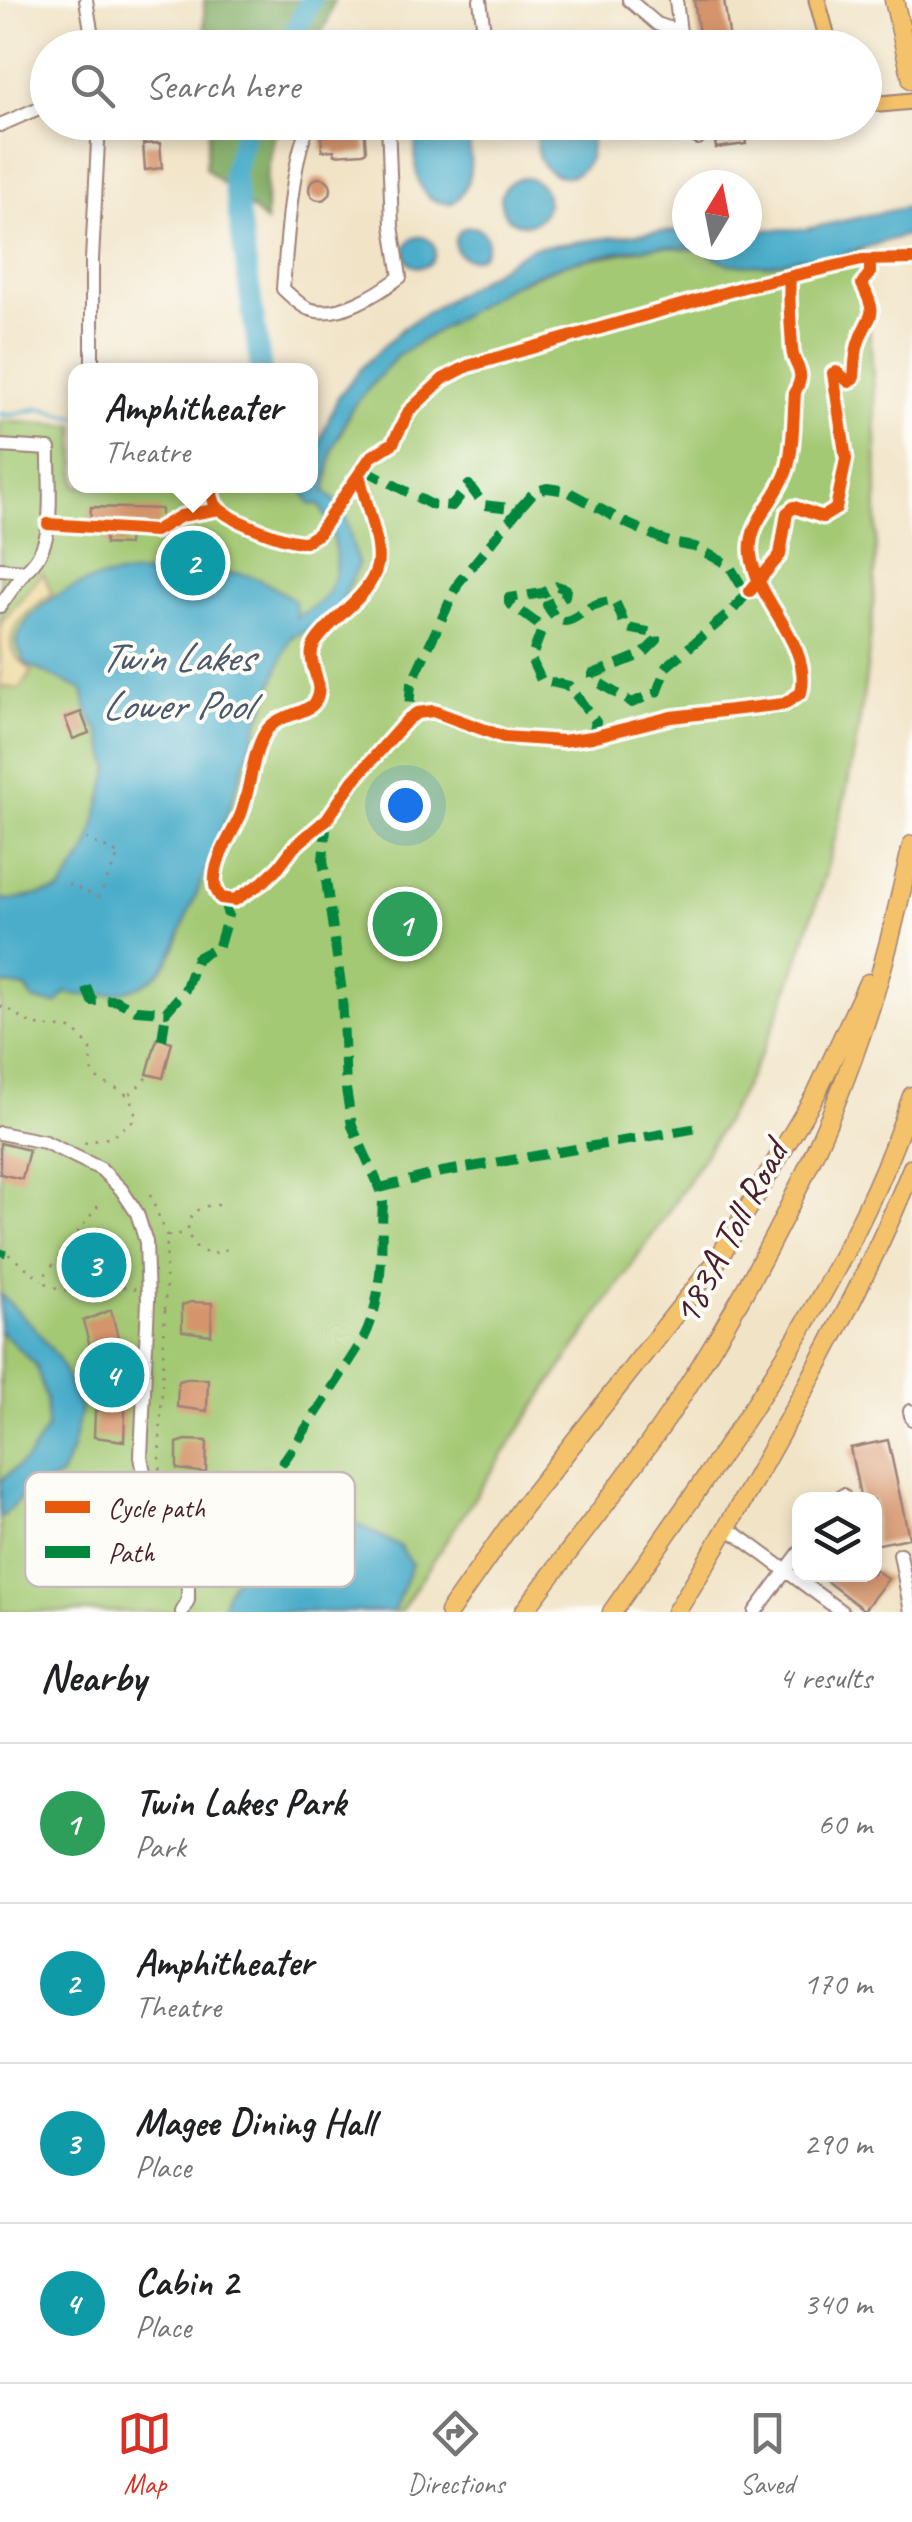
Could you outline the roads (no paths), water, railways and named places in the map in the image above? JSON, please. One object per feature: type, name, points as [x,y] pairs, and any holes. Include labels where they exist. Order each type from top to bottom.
[{"type":"highway","points":[[895,5],[912,80]]},
{"type":"highway","name":"183A Toll Road","points":[[524,1612],[675,1405],[738,1301],[830,1114],[864,1028],[912,844]]},
{"type":"highway","points":[[450,1612],[522,1508],[717,1261],[817,1092],[890,938]]},
{"type":"highway","points":[[612,1612],[740,1428],[803,1325],[858,1222],[912,1096]]},
{"type":"highway","points":[[676,1612],[728,1528],[832,1341],[912,1168]]},
{"type":"main road","points":[[817,0],[825,30]]},
{"type":"main road","points":[[882,104],[912,102]]},
{"type":"street","points":[[86,0],[91,30]]},
{"type":"street","points":[[480,0],[484,30]]},
{"type":"street","points":[[629,0],[657,24],[674,30]]},
{"type":"street","points":[[676,0],[680,30]]},
{"type":"street","points":[[2,120],[30,110]]},
{"type":"street","points":[[92,363],[98,140]]},
{"type":"street","points":[[302,140],[283,289],[309,310],[327,311],[358,304],[400,277],[392,226],[389,140]]},
{"type":"street","points":[[0,446],[49,449],[46,544],[39,560],[25,571],[0,606]]},
{"type":"street","points":[[0,569],[25,571]]},
{"type":"street","points":[[0,1133],[46,1142],[101,1169],[137,1213],[146,1242],[148,1301],[141,1456],[144,1472]]},
{"type":"street","points":[[728,1528],[842,1612]]},
{"type":"street","points":[[900,1554],[911,1612]]},
{"type":"street","points":[[755,1612],[792,1563]]},
{"type":"street","points":[[182,1612],[188,1600],[188,1587]]},
{"type":"water","points":[[416,140],[469,140],[469,178],[452,203],[427,196],[417,175]]},
{"type":"water","points":[[590,140],[590,153],[582,169],[561,176],[542,163],[537,143]]},
{"type":"water","points":[[524,178],[540,185],[547,201],[540,217],[524,224],[508,217],[501,201],[508,185]]},
{"type":"water","name":"Twin Lakes Lower Pool","points":[[912,206],[912,233],[835,257],[767,265],[729,264],[721,260],[762,260],[762,230],[806,229]]},
{"type":"water","points":[[471,227],[482,232],[487,243],[482,254],[471,259],[460,254],[455,243],[460,232]]},
{"type":"water","name":"Twin Lakes Lower Pool","points":[[672,231],[672,247],[629,250],[567,263],[506,288],[397,356],[351,409],[333,449],[325,491],[344,510],[358,565],[337,612],[319,626],[291,637],[219,838],[164,967],[155,977],[131,989],[104,995],[65,993],[57,1004],[34,1001],[26,988],[0,984],[0,899],[60,891],[88,849],[110,768],[101,734],[88,715],[83,690],[26,664],[16,643],[25,624],[56,596],[76,586],[141,573],[168,575],[191,589],[203,591],[223,574],[248,575],[295,601],[296,617],[317,604],[330,589],[335,552],[325,515],[319,505],[310,504],[304,493],[318,493],[318,446],[338,397],[362,367],[404,327],[531,248]]},
{"type":"water","points":[[420,237],[431,241],[435,252],[431,263],[420,267],[409,263],[405,252],[409,241]]},
{"type":"water","points":[[0,1294],[59,1359],[81,1409],[63,1472],[25,1472],[25,1494],[0,1519],[0,1481],[27,1459],[47,1429],[46,1400],[36,1365],[0,1331]]},
{"type":"water","points":[[355,1523],[399,1546],[412,1564],[393,1612],[222,1612],[230,1587],[355,1587]]},
{"type":"waterway","points":[[295,30],[311,0]]},
{"type":"waterway","points":[[242,140],[233,175],[260,363]]},
{"type":"waterway","points":[[0,414],[42,409],[68,415]]},
{"type":"place","name":"Amphitheater","points":[[193,563]]},
{"type":"place","name":"Twin Lakes Park","points":[[405,924]]},
{"type":"place","name":"Magee Dining Hall","points":[[94,1265]]},
{"type":"place","name":"Cabin 2","points":[[112,1375]]}]
